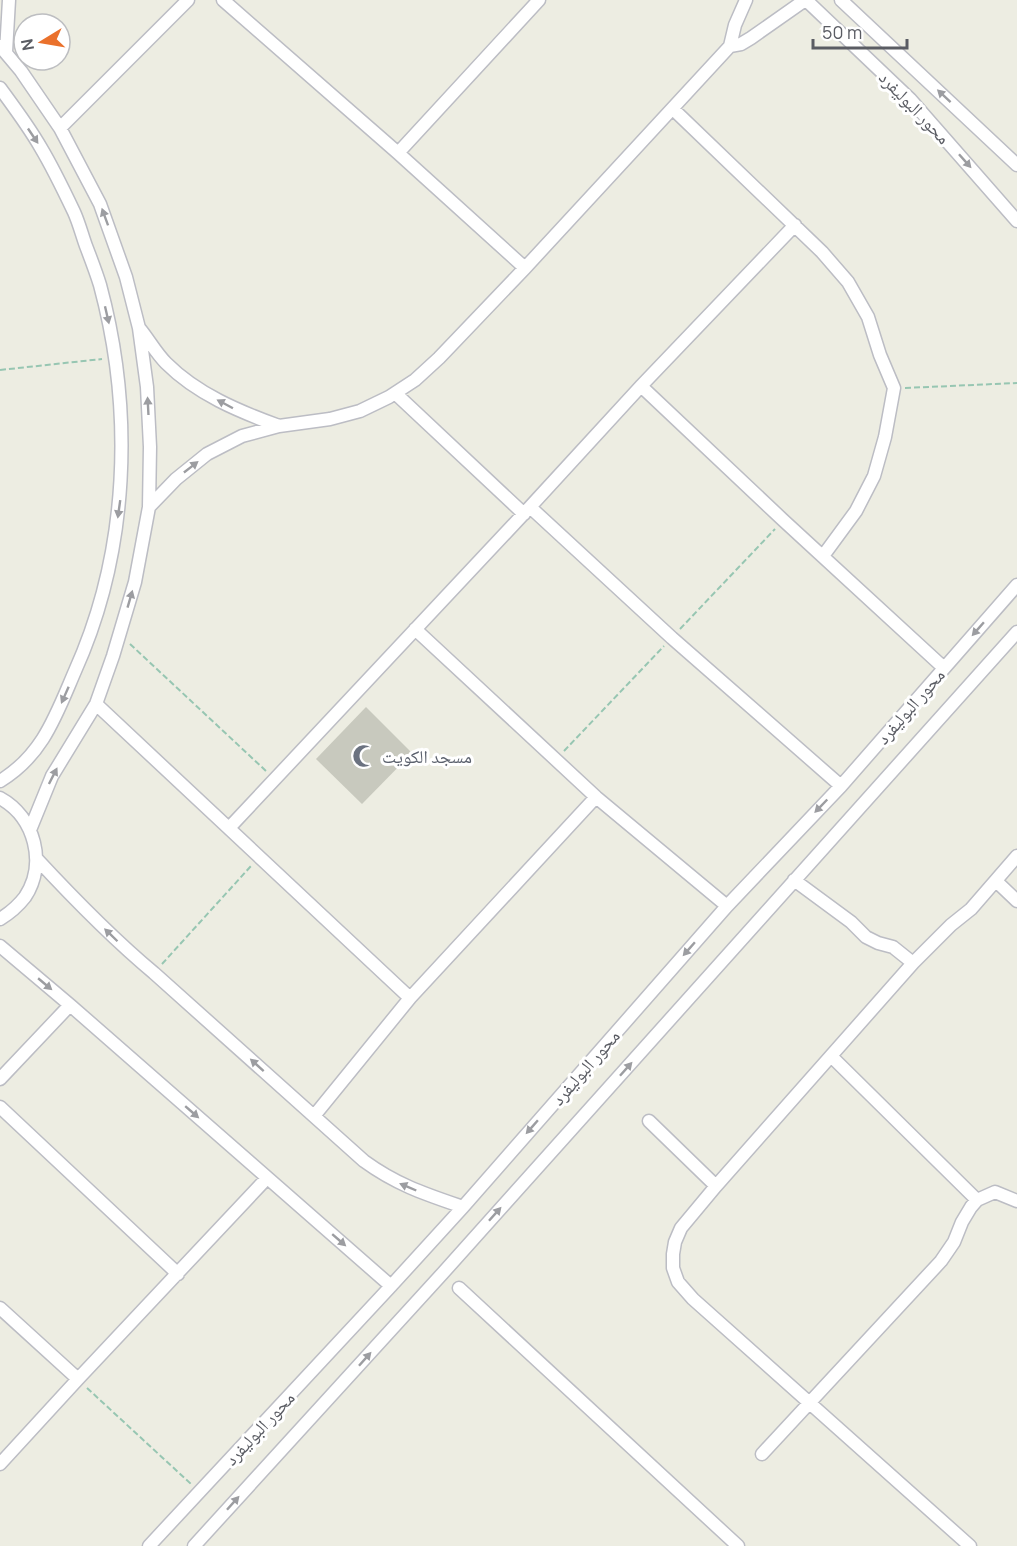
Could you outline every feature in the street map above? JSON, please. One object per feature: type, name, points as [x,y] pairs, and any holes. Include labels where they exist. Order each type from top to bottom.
[{"type":"street","points":[[9,0],[3,49],[60,128],[100,204],[126,277],[139,328],[147,387],[149,435],[149,507],[135,582],[120,635],[96,704],[52,776],[30,830]]},
{"type":"street","points":[[60,128],[188,0]]},
{"type":"street","points":[[223,0],[525,268]]},
{"type":"street","points":[[398,153],[538,0]]},
{"type":"street","points":[[149,507],[176,479],[207,454],[242,436],[279,426],[330,419],[360,411],[415,380],[525,268],[730,46],[735,25],[746,0]]},
{"type":"street","points":[[730,46],[741,45],[806,0]]},
{"type":"street","name":"محور البوليفرد","points":[[806,0],[910,99],[1017,221]]},
{"type":"street","points":[[841,0],[1017,165]]},
{"type":"street","points":[[0,88],[41,147],[74,213],[99,282],[110,323],[122,428],[120,501],[108,574],[87,645],[44,739],[25,762],[0,781]]},
{"type":"street","points":[[673,109],[795,225],[848,282],[868,317],[894,388],[885,437],[874,476],[856,511],[823,556]]},
{"type":"street","points":[[229,828],[641,386],[795,225]]},
{"type":"street","points":[[139,328],[165,362],[199,390],[237,410],[279,426]]},
{"type":"street","points":[[641,386],[944,668]]},
{"type":"street","points":[[395,393],[841,786]]},
{"type":"street","name":"محور البوليفرد","points":[[149,1546],[392,1286],[727,906],[841,786],[1017,585]]},
{"type":"street","points":[[415,629],[596,797],[727,906]]},
{"type":"street","name":"محور البوليفرد","points":[[194,1546],[442,1274],[1017,632]]},
{"type":"street","points":[[96,704],[410,998]]},
{"type":"street","points":[[314,1116],[410,998],[596,797]]},
{"type":"street","points":[[0,798],[8,802],[21,815],[35,844],[36,858],[34,878],[26,896],[13,911],[0,919]]},
{"type":"street","points":[[970,1546],[693,1299],[678,1282],[673,1268],[673,1254],[681,1228],[716,1186],[914,963],[951,925],[971,909],[1017,856]]},
{"type":"street","points":[[36,858],[106,930],[364,1161],[381,1174],[400,1184],[463,1207]]},
{"type":"street","points":[[794,880],[851,922],[866,937],[878,943],[893,946],[914,963]]},
{"type":"street","points":[[996,881],[1017,901]]},
{"type":"street","points":[[0,946],[392,1286]]},
{"type":"street","points":[[0,1079],[70,1005]]},
{"type":"street","points":[[831,1056],[977,1200]]},
{"type":"street","points":[[0,1107],[178,1274]]},
{"type":"street","points":[[649,1121],[716,1186]]},
{"type":"street","points":[[0,1464],[267,1178]]},
{"type":"street","points":[[762,1454],[941,1261],[954,1242],[966,1214],[977,1200],[995,1192],[1017,1201]]},
{"type":"street","points":[[459,1288],[738,1546]]},
{"type":"street","points":[[0,1308],[78,1379]]},
{"type":"path","points":[[0,370],[115,358]]},
{"type":"path","points":[[894,388],[1017,383]]},
{"type":"path","points":[[120,635],[274,779]]},
{"type":"path","points":[[154,973],[260,857]]},
{"type":"path","points":[[78,1379],[199,1492]]},
{"type":"building","name":"مسجد الكويت","points":[[366,707],[412,753],[362,804],[316,759]]},
{"type":"place","name":"مسجد الكويت","points":[[364,756]]}]
